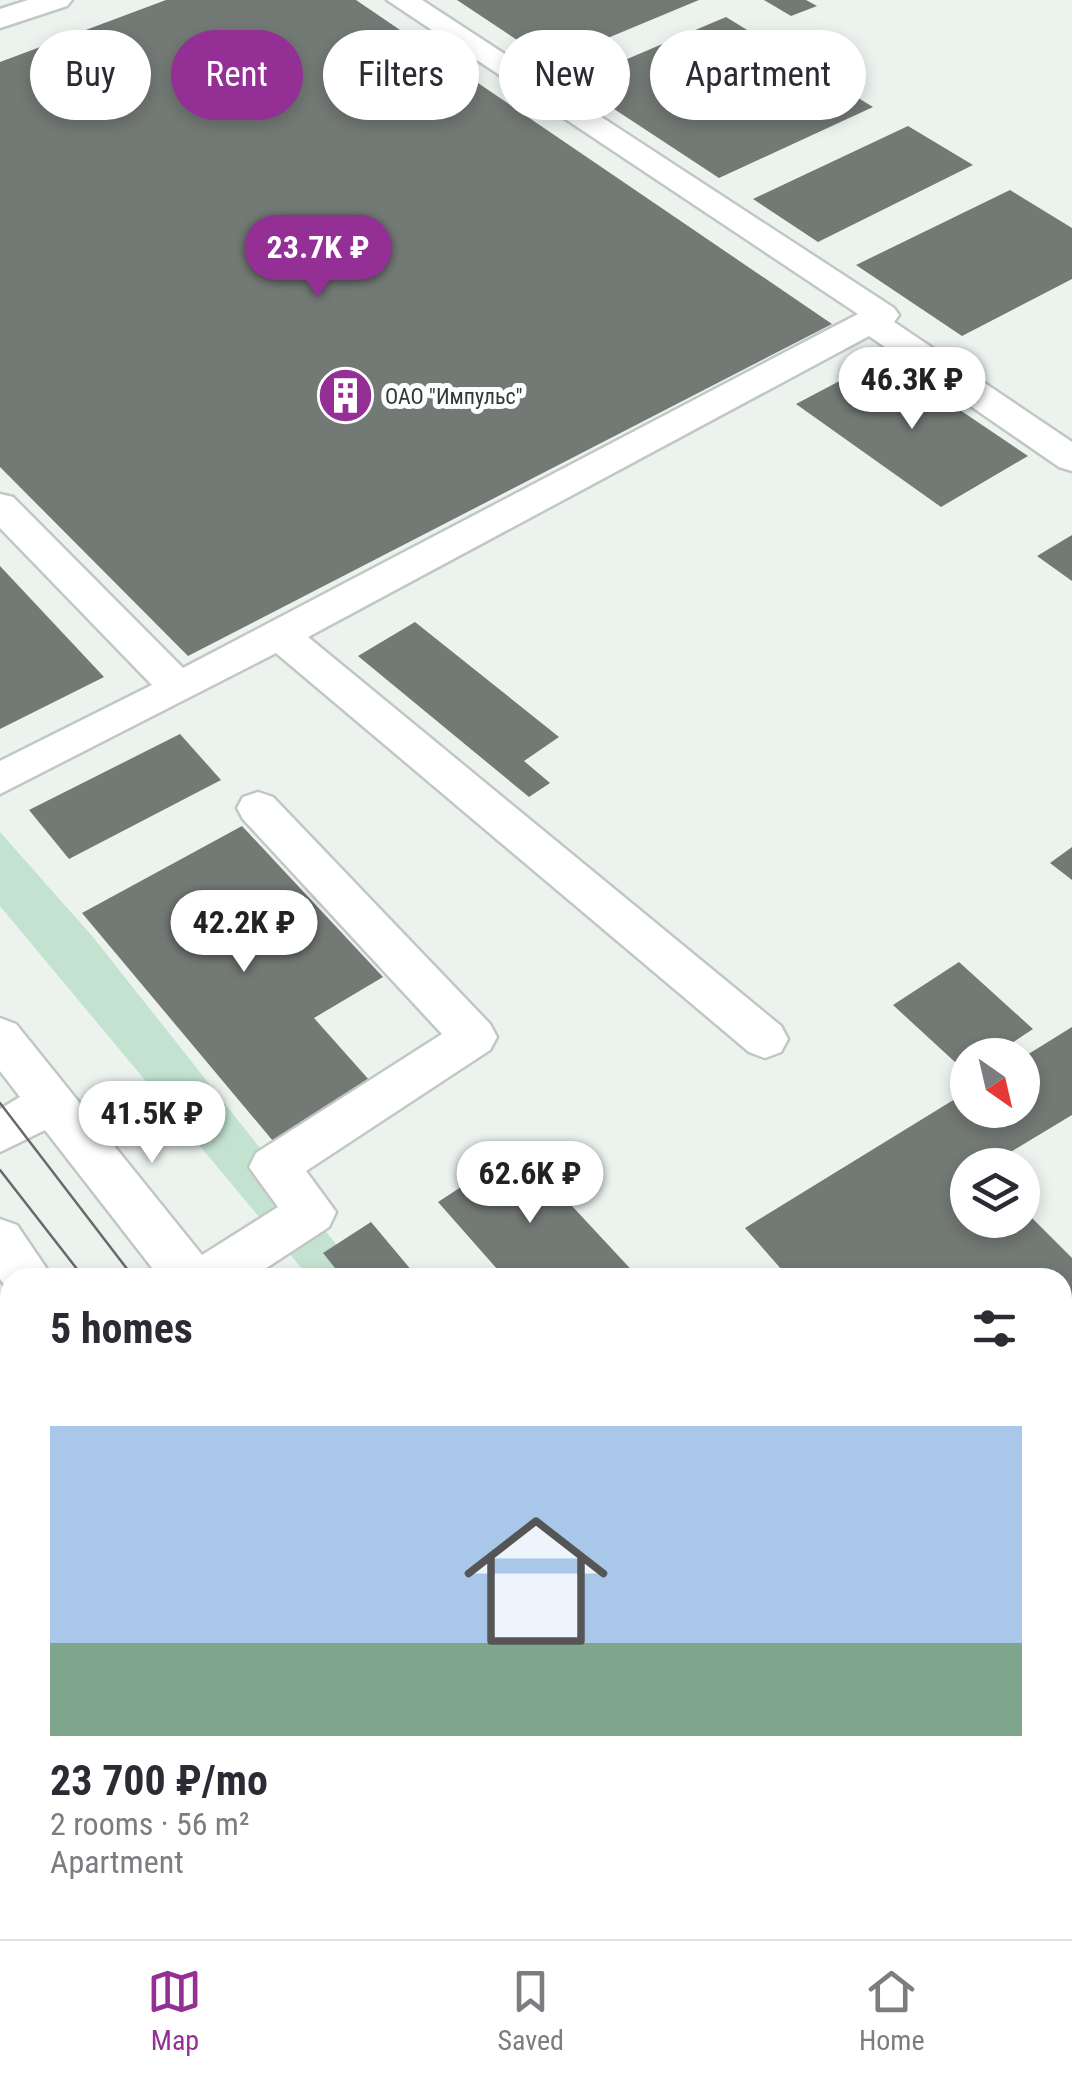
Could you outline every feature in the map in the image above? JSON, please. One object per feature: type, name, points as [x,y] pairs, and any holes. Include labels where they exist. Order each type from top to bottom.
[{"type":"street","points":[[0,20],[57,0]]},
{"type":"street","points":[[0,779],[882,315],[402,0]]},
{"type":"street","points":[[870,321],[1072,460]]},
{"type":"street","points":[[0,506],[178,688]]},
{"type":"street","points":[[280,635],[765,1039]]},
{"type":"street","points":[[224,1268],[312,1212],[273,1167],[474,1037],[258,808]]},
{"type":"street","points":[[1,1039],[182,1268]]},
{"type":"street","points":[[0,1132],[52,1102]]},
{"type":"street","points":[[0,1240],[21,1268]]},
{"type":"green space","points":[[0,832],[93,937],[355,1268],[302,1268],[0,906]]},
{"type":"building","name":"ОАО \"Импульс\"","points":[[166,0],[356,0],[400,30],[323,30],[323,120],[479,120],[479,84],[499,97],[499,120],[532,120],[832,324],[188,656],[0,467],[0,62],[30,51],[30,120],[151,120],[151,30],[86,30]]},
{"type":"building","points":[[457,0],[699,0],[627,30],[502,30]]},
{"type":"building","points":[[764,0],[806,0],[817,6],[791,16]]},
{"type":"building","points":[[726,17],[747,30],[695,30]]},
{"type":"building","points":[[650,49],[650,120],[845,120],[719,178],[630,119],[630,58]]},
{"type":"building","points":[[908,126],[973,165],[818,242],[753,199]]},
{"type":"building","points":[[1010,190],[1072,228],[1072,279],[962,336],[856,265]]},
{"type":"building","points":[[883,358],[1028,456],[941,507],[796,404]]},
{"type":"building","points":[[1072,535],[1072,581],[1037,556]]},
{"type":"building","points":[[0,566],[104,677],[0,729]]},
{"type":"building","points":[[415,622],[559,737],[524,761],[550,783],[529,797],[358,656]]},
{"type":"building","points":[[180,734],[221,780],[69,859],[29,810]]},
{"type":"building","points":[[242,826],[383,977],[314,1018],[370,1081],[273,1141],[82,913]]},
{"type":"building","points":[[1072,847],[1072,880],[1050,863]]},
{"type":"building","points":[[959,962],[1033,1029],[1020,1038],[950,1038],[950,1057],[893,1005]]},
{"type":"building","points":[[1072,1027],[1072,1115],[1017,1148],[950,1148],[950,1238],[1040,1238],[1040,1226],[1072,1258],[1072,1268],[780,1268],[745,1228],[950,1102],[950,1128],[1040,1128],[1040,1047]]},
{"type":"building","points":[[519,1149],[630,1268],[496,1268],[438,1202]]},
{"type":"building","points":[[371,1222],[410,1268],[335,1268],[323,1253]]},
{"type":"tram line","points":[[0,1103],[126,1268]]},
{"type":"tram line","points":[[0,1170],[76,1268]]},
{"type":"place","name":"ОАО \"Импульс\"","points":[[346,396]]}]
